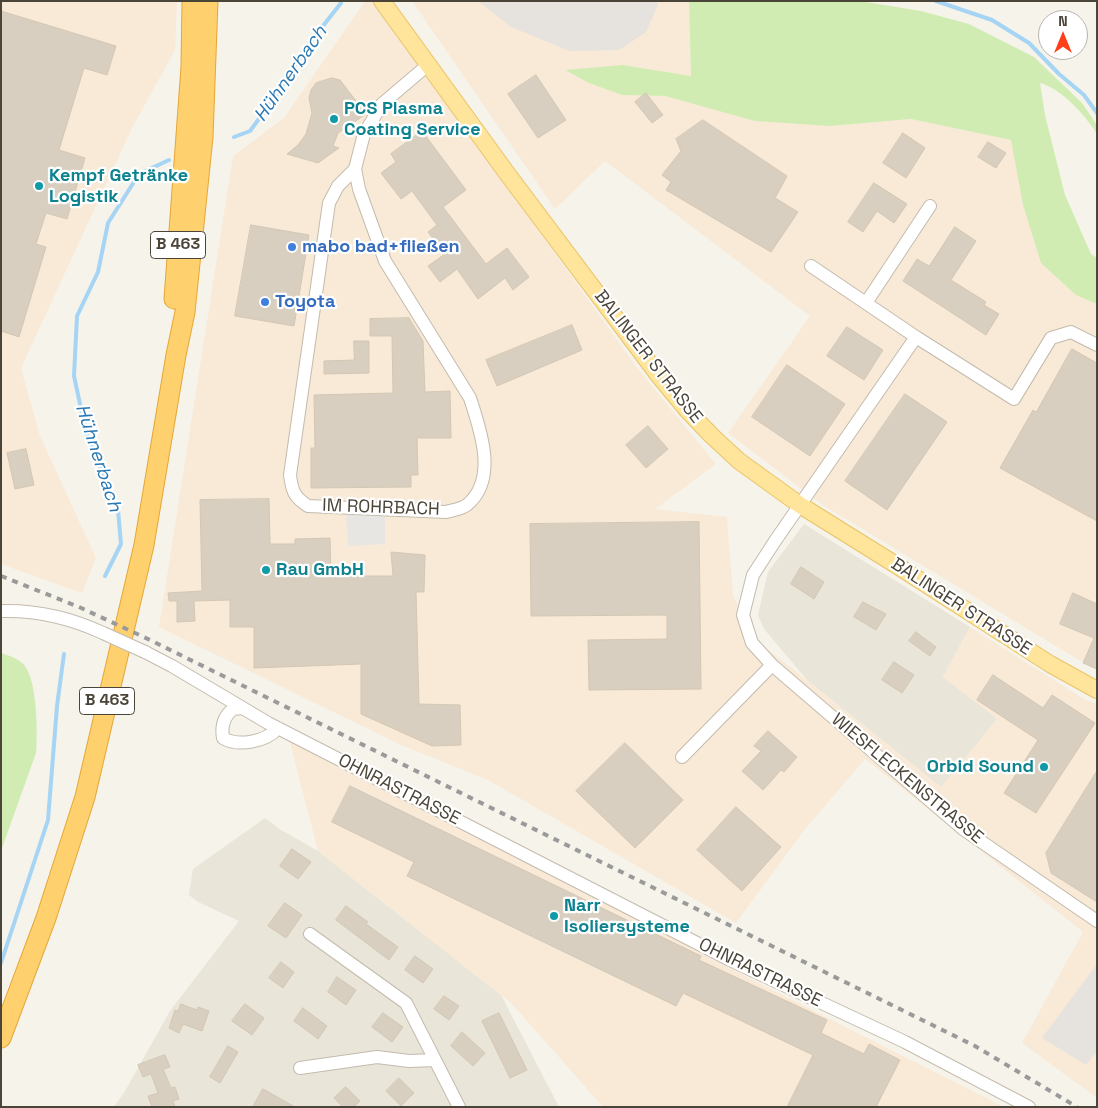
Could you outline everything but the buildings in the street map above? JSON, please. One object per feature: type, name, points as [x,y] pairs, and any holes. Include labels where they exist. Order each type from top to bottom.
[{"type":"highway","name":"B 463","points":[[176,355],[171,332],[191,67],[192,1]]},
{"type":"highway","name":"B 463","points":[[1,1038],[46,918],[84,797],[144,545],[185,312],[201,154],[208,1]]},
{"type":"main road","name":"BALINGER STRASSE","points":[[382,1],[659,376],[687,410],[739,461],[800,506],[894,563],[1050,664],[1097,690]]},
{"type":"street","name":"IM ROHRBACH","points":[[355,169],[338,186],[330,204],[290,475],[292,489],[298,500],[308,506],[446,512],[466,506],[478,494],[484,475],[484,448],[476,417],[470,398],[385,261],[362,199],[355,169],[364,134],[382,104],[429,64]]},
{"type":"street","points":[[866,303],[930,206]]},
{"type":"street","points":[[811,266],[916,337],[1014,399],[1051,338],[1071,332],[1097,345]]},
{"type":"street","name":"WIESFLECKENSTRASSE","points":[[916,337],[774,541],[753,575],[743,615],[752,643],[772,665],[963,829],[1097,921]]},
{"type":"street","name":"OHNRASTRASSE","points":[[1,611],[16,610],[63,617],[144,652],[268,723],[730,960],[905,1042],[1029,1107]]},
{"type":"street","points":[[682,757],[772,665]]},
{"type":"street","points":[[243,708],[234,709],[224,719],[223,738],[231,743],[266,737],[274,733],[278,728]]},
{"type":"street","points":[[310,934],[406,1003],[459,1107]]},
{"type":"street","points":[[300,1068],[377,1058],[409,1061],[435,1060]]},
{"type":"shaded area","points":[[1,1],[177,1],[175,50],[132,128],[21,368],[40,436],[96,558],[82,593],[1,564]]},
{"type":"shaded area","points":[[365,1],[373,1],[638,369],[716,464],[655,509],[727,517],[733,596],[760,643],[941,787],[997,719],[943,677],[970,627],[1084,699],[1097,704],[1097,1098],[1022,1043],[1083,932],[865,759],[805,829],[736,923],[488,780],[401,745],[159,627],[233,156],[284,118]]},
{"type":"shaded area","points":[[412,1],[689,1],[691,76],[623,65],[622,95],[665,96],[698,104],[830,126],[911,119],[1012,140],[1023,205],[1076,295],[1097,304],[1097,671],[821,504],[728,433],[810,316],[605,161],[555,209]]},
{"type":"shaded area","points":[[478,1],[658,1],[646,32],[619,50],[570,51],[511,27]]},
{"type":"shaded area","points":[[346,514],[385,514],[385,544],[348,546]]},
{"type":"shaded area","points":[[804,524],[970,627],[943,677],[998,718],[942,788],[808,681],[764,629],[758,615],[768,572]]},
{"type":"shaded area","points":[[286,727],[711,959],[1004,1107],[603,1107],[512,1004],[318,851]]},
{"type":"shaded area","points":[[265,818],[281,830],[318,851],[501,995],[559,1107],[114,1107],[170,1011],[239,921],[198,902],[189,895],[193,869]]},
{"type":"shaded area","points":[[1097,964],[1097,1051],[1086,1065],[1042,1038]]},
{"type":"green space","points":[[689,1],[860,1],[921,11],[969,24],[1034,57],[1082,103],[1097,125],[1097,134],[1065,97],[1040,83],[1045,115],[1065,195],[1091,254],[1097,258],[1097,304],[1076,295],[1041,263],[1023,205],[1011,140],[911,119],[830,126],[755,121],[665,96],[622,95],[589,83],[565,70],[623,65],[691,76]]},
{"type":"green space","points":[[1,653],[20,661],[29,674],[36,708],[37,733],[36,753],[1,851]]},
{"type":"waterway","points":[[936,1],[992,20],[1029,43],[1059,74],[1084,95],[1097,113]]},
{"type":"waterway","name":"Hühnerbach","points":[[234,137],[250,131],[278,93],[308,45],[341,3]]},
{"type":"waterway","name":"Hühnerbach","points":[[105,576],[121,544],[118,510],[86,432],[74,376],[77,316],[98,272],[108,223],[139,174],[169,160]]},
{"type":"waterway","name":"Hühnerbach","points":[[1,963],[48,820],[57,706],[64,654]]},
{"type":"railway","points":[[1,576],[79,607],[148,639],[975,1046],[1077,1107]]},
{"type":"place","name":"PCS Plasma Coating Service","points":[[334,119]]},
{"type":"place","name":"Kempf Getränke Logistik","points":[[39,186]]},
{"type":"place","name":"mabo bad+fließen","points":[[292,247]]},
{"type":"place","name":"Toyota","points":[[265,302]]},
{"type":"place","name":"Rau GmbH","points":[[266,570]]},
{"type":"place","name":"Orbid Sound","points":[[1044,767]]},
{"type":"place","name":"Narr Isoliersysteme","points":[[554,916]]}]
